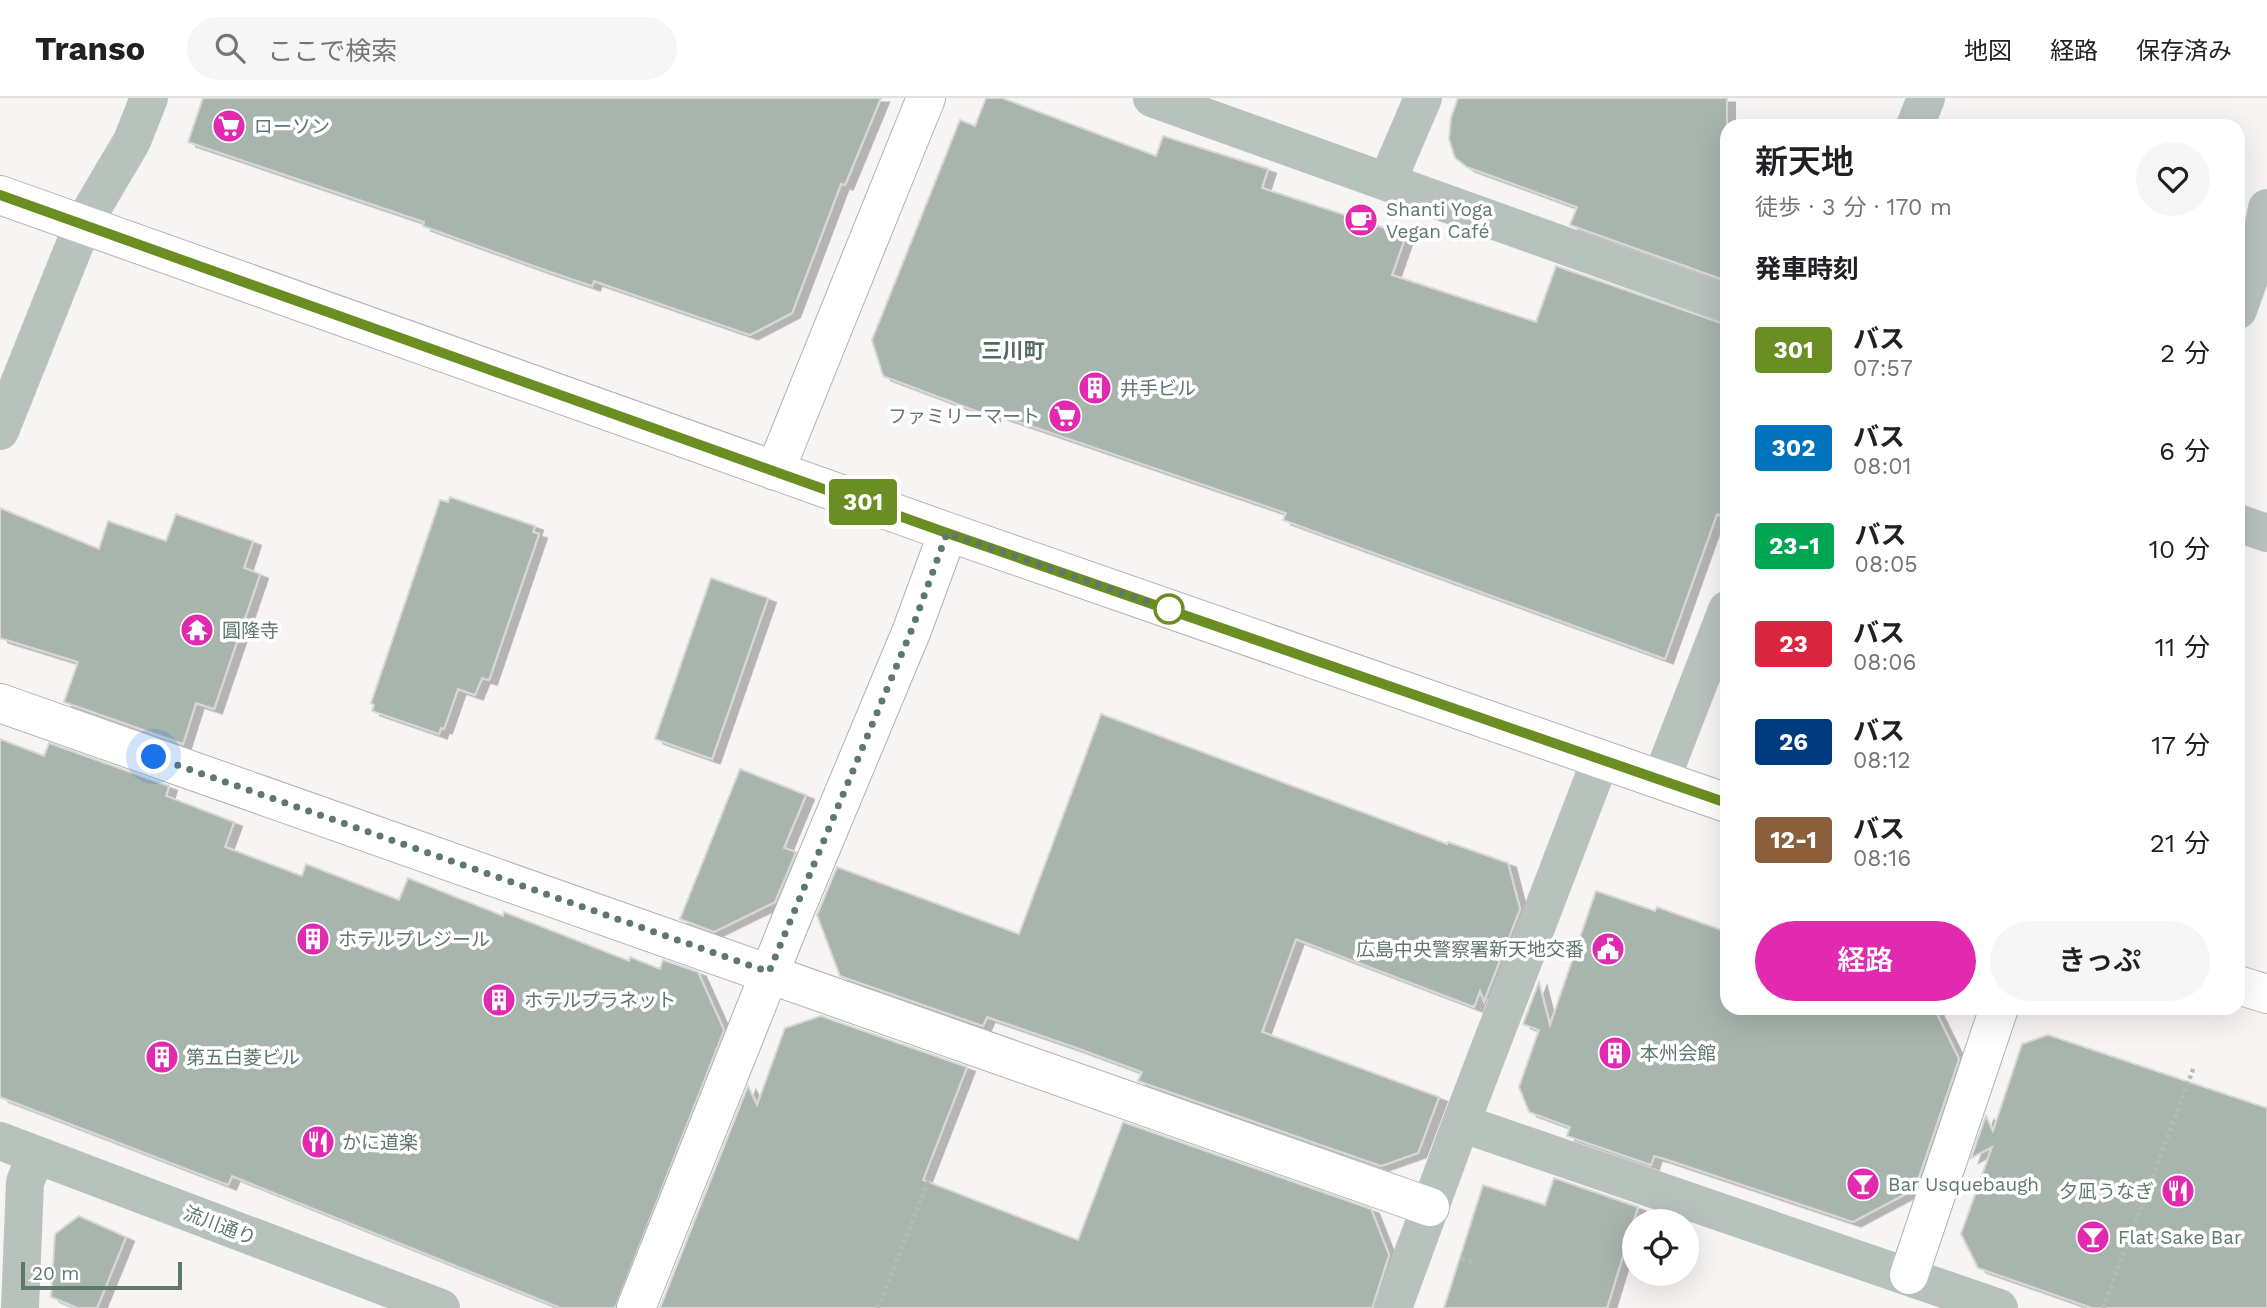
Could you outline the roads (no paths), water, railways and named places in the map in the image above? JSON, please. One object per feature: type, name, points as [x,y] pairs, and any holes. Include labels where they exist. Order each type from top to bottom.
[{"type":"street","points":[[0,431],[83,224],[132,141],[149,98]]},
{"type":"street","points":[[775,471],[926,98]]},
{"type":"street","points":[[1152,98],[1720,301]]},
{"type":"street","points":[[1387,181],[1423,98]]},
{"type":"street","points":[[1918,119],[1926,98]]},
{"type":"street","points":[[0,195],[947,533],[1720,801]]},
{"type":"street","points":[[2245,290],[2258,254],[2267,208]]},
{"type":"street","points":[[2245,525],[2267,533]]},
{"type":"street","points":[[636,1308],[769,972],[912,629],[947,533]]},
{"type":"street","points":[[1661,780],[1720,628]]},
{"type":"street","points":[[0,704],[981,1046],[1430,1207]]},
{"type":"street","points":[[1393,1308],[1600,761]]},
{"type":"street","points":[[2245,987],[2267,994]]},
{"type":"street","points":[[1909,1275],[1997,1015]]},
{"type":"street","points":[[1461,1123],[1999,1308]]},
{"type":"street","name":"流川通り","points":[[0,1141],[441,1308]]},
{"type":"street","points":[[20,1308],[25,1182],[36,1155]]},
{"type":"place","name":"ローソン","points":[[229,126]]},
{"type":"place","name":"Shanti Yoga Vegan Café","points":[[1361,220]]},
{"type":"place","name":"井手ビル","points":[[1095,388]]},
{"type":"place","name":"ファミリーマート","points":[[1065,416]]},
{"type":"place","name":"圓隆寺","points":[[197,630]]},
{"type":"place","name":"ホテルプレジール","points":[[313,939]]},
{"type":"place","name":"広島中央警察署新天地交番","points":[[1608,949]]},
{"type":"place","name":"ホテルプラネット","points":[[499,1000]]},
{"type":"place","name":"本州会館","points":[[1615,1053]]},
{"type":"place","name":"第五白菱ビル","points":[[162,1057]]},
{"type":"place","name":"かに道楽","points":[[318,1142]]},
{"type":"place","name":"Bar Usquebaugh","points":[[1863,1184]]},
{"type":"place","name":"夕凪うなぎ","points":[[2178,1191]]},
{"type":"place","name":"Flat Sake Bar","points":[[2093,1237]]},
{"type":"district","name":"三川町","points":[[1013,351]]}]
